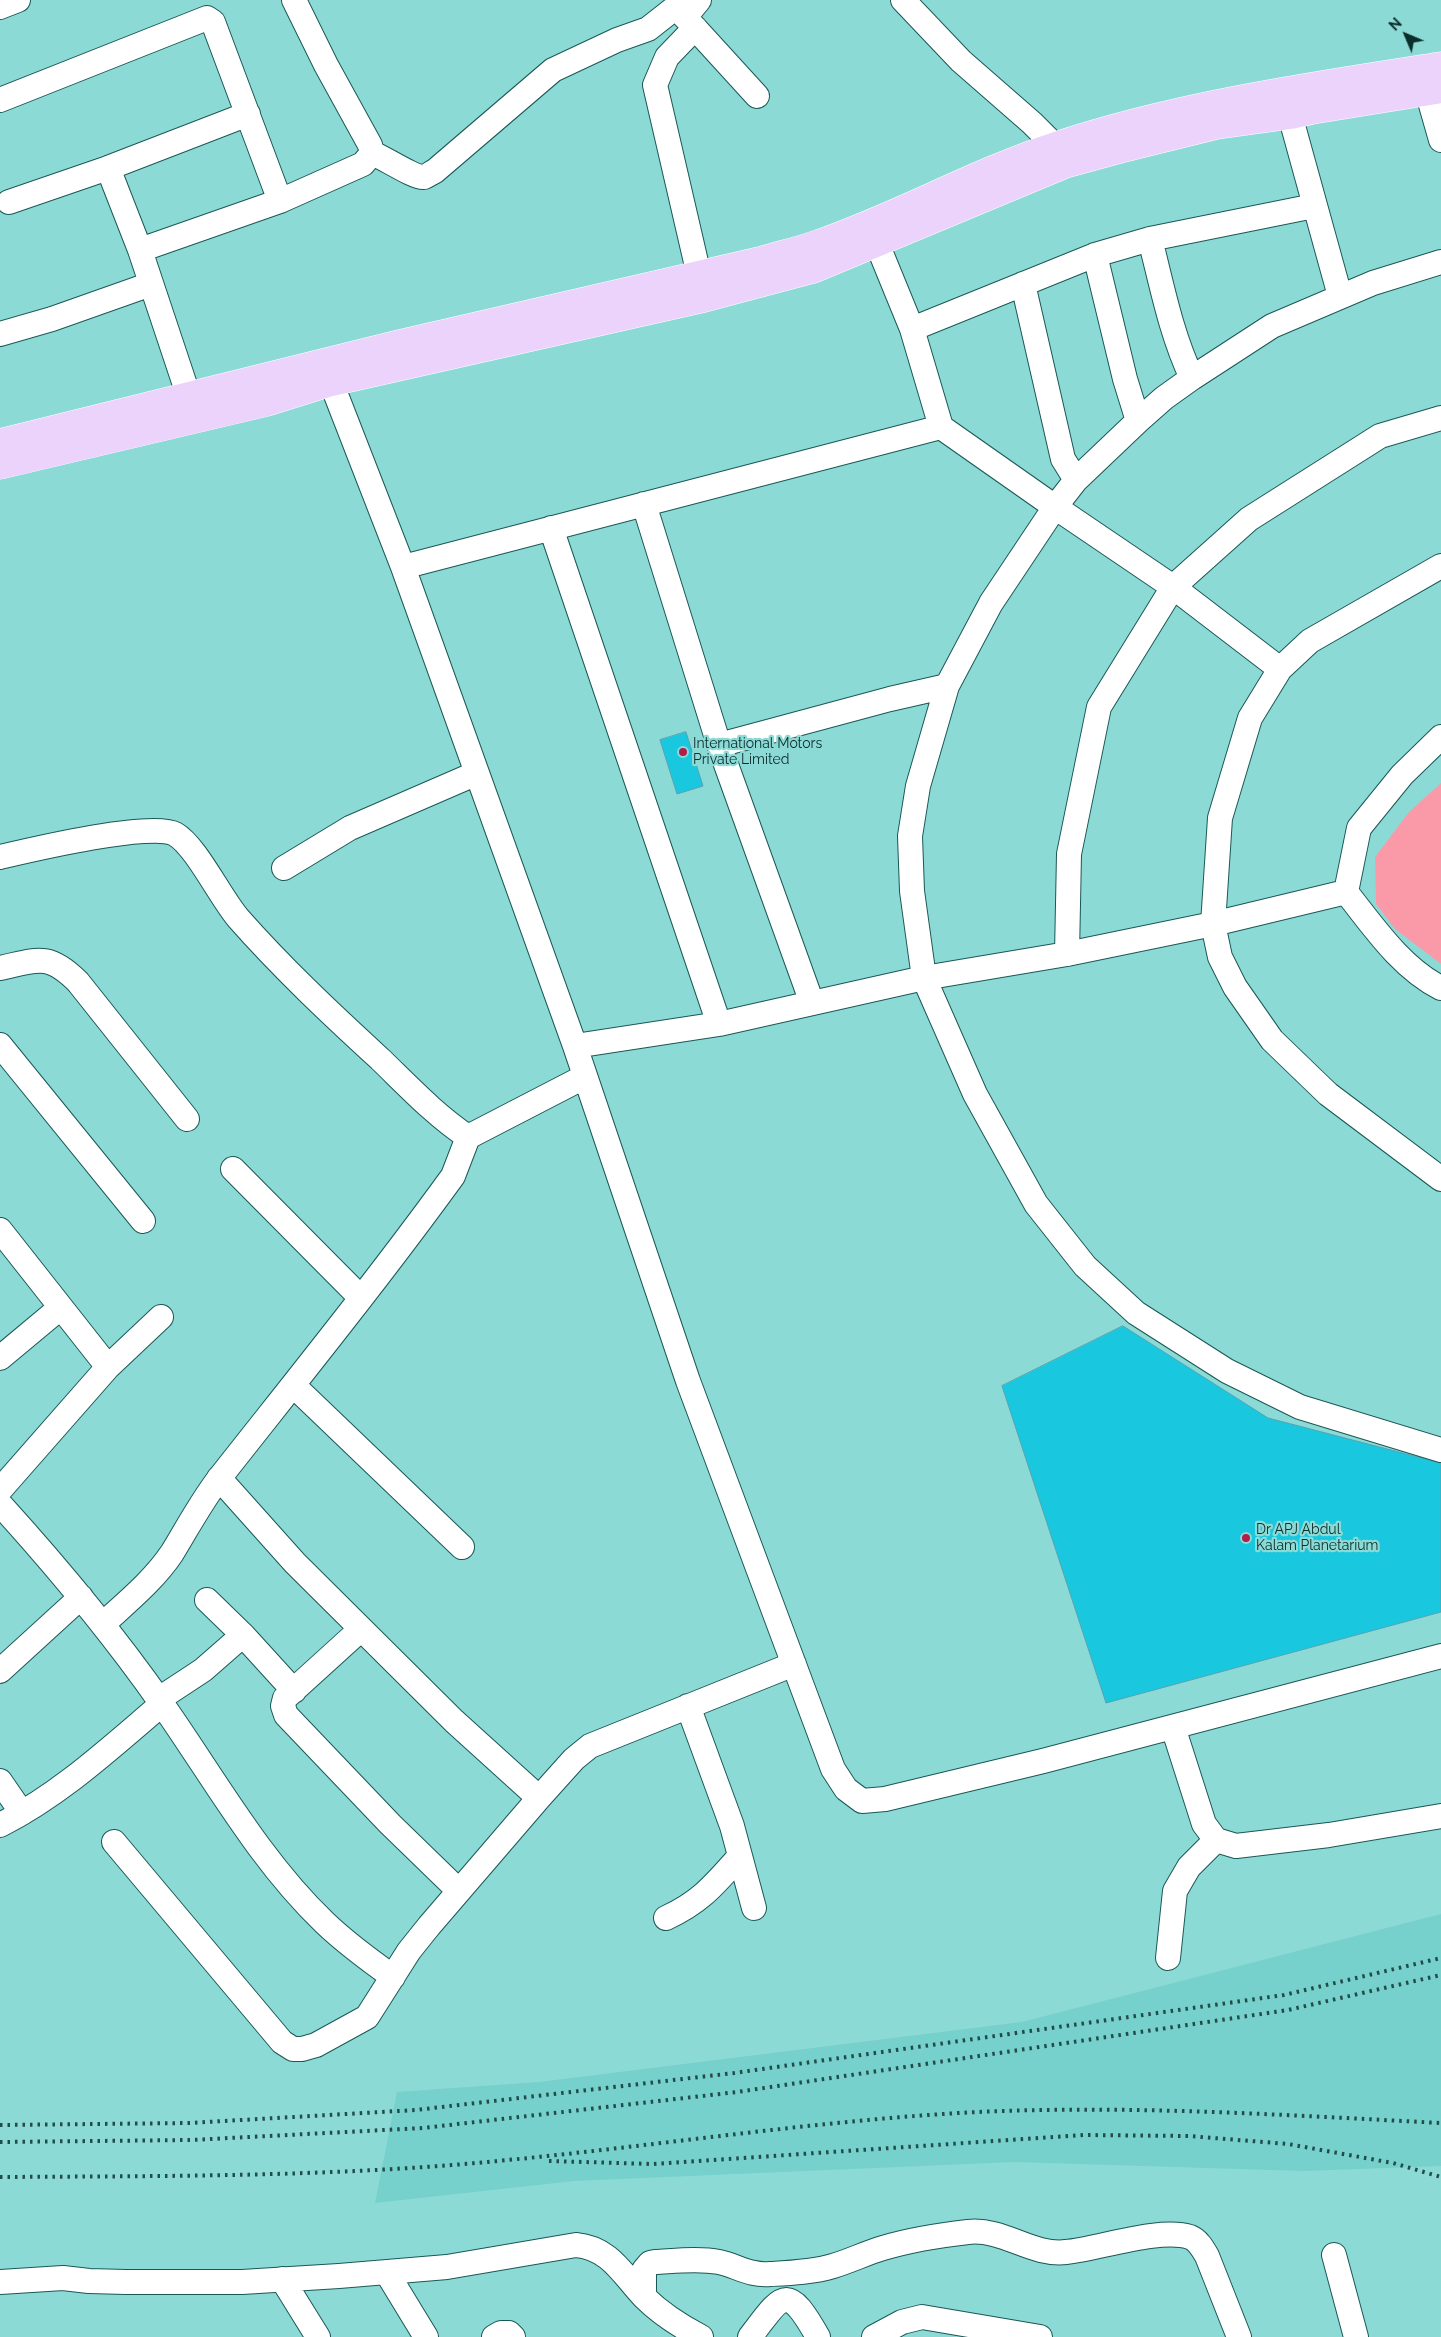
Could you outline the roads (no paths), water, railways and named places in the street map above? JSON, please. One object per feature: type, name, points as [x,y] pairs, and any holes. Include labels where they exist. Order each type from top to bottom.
[{"type":"main road","points":[[0,443],[399,344],[760,261],[818,244],[1055,146],[1131,124],[1245,99],[1441,66]]},
{"type":"main road","points":[[0,465],[267,402],[331,382],[704,298],[813,268],[1065,164],[1217,125],[1290,115],[1434,90]]},
{"type":"street","points":[[0,7],[18,0]]},
{"type":"street","points":[[294,0],[372,153],[388,159],[416,177],[424,177],[435,171],[553,70],[617,40],[648,29],[685,10]]},
{"type":"street","points":[[903,0],[961,61],[1032,123],[1055,146]]},
{"type":"street","points":[[685,10],[757,96]]},
{"type":"street","points":[[685,10],[654,85],[699,275]]},
{"type":"street","points":[[0,100],[207,18],[213,22],[280,201]]},
{"type":"street","points":[[1434,90],[1441,140]]},
{"type":"street","points":[[9,202],[108,168],[248,114]]},
{"type":"street","points":[[1290,115],[1340,296]]},
{"type":"street","points":[[140,250],[280,201],[363,164],[372,153]]},
{"type":"street","points":[[108,168],[140,250],[189,397]]},
{"type":"street","points":[[912,329],[1095,255],[1150,239],[1314,206]]},
{"type":"street","points":[[1150,239],[1179,351],[1192,378]]},
{"type":"street","points":[[876,241],[912,329],[941,427],[1173,587],[1280,668]]},
{"type":"street","points":[[1095,255],[1125,379],[1138,421]]},
{"type":"street","points":[[1441,262],[1373,283],[1272,326],[1192,378],[1138,421],[1076,480],[1055,507],[991,603],[947,686],[918,786],[910,836],[912,891],[924,978],[975,1094],[1036,1204],[1085,1266],[1136,1313],[1228,1371],[1300,1407],[1441,1450]]},
{"type":"street","points":[[0,334],[52,319],[151,284]]},
{"type":"street","points":[[1022,284],[1063,459],[1076,480]]},
{"type":"street","points":[[331,382],[403,566],[575,1046],[688,1381],[833,1769],[846,1789],[862,1801],[885,1799],[1173,1727],[1441,1656]]},
{"type":"street","points":[[1067,954],[1069,854],[1098,707],[1173,587],[1249,519],[1355,451],[1380,436],[1441,418]]},
{"type":"street","points":[[403,566],[941,427]]},
{"type":"street","points":[[644,504],[720,745],[812,1003]]},
{"type":"street","points":[[551,528],[718,1024]]},
{"type":"street","points":[[1441,566],[1310,641],[1280,668],[1250,718],[1220,818],[1213,924],[1220,957],[1235,987],[1272,1040],[1328,1094],[1441,1179]]},
{"type":"street","points":[[720,745],[890,699],[947,686]]},
{"type":"street","points":[[1441,737],[1402,775],[1359,828],[1346,892],[1377,932],[1422,978],[1441,988]]},
{"type":"street","points":[[284,868],[350,828],[477,773]]},
{"type":"street","points":[[0,857],[90,838],[152,830],[174,833],[189,847],[220,895],[238,918],[313,996],[442,1117],[468,1137]]},
{"type":"street","points":[[575,1046],[718,1024],[924,978],[1067,954],[1213,924],[1346,892]]},
{"type":"street","points":[[0,968],[32,961],[49,960],[62,966],[78,982],[187,1119]]},
{"type":"street","points":[[0,1045],[143,1222]]},
{"type":"street","points":[[103,1624],[145,1584],[171,1554],[219,1478],[294,1386],[453,1176],[468,1137],[584,1077]]},
{"type":"street","points":[[233,1169],[362,1298]]},
{"type":"street","points":[[0,1230],[108,1367]]},
{"type":"street","points":[[0,1358],[60,1308]]},
{"type":"street","points":[[0,1490],[108,1367],[161,1317]]},
{"type":"street","points":[[294,1386],[462,1547]]},
{"type":"street","points":[[219,1478],[295,1564],[454,1721],[539,1798]]},
{"type":"street","points":[[0,1504],[103,1624],[162,1704],[252,1836],[286,1879],[324,1922],[359,1952],[393,1977]]},
{"type":"street","points":[[0,1670],[81,1598]]},
{"type":"street","points":[[206,1600],[243,1635],[294,1691]]},
{"type":"street","points":[[360,1629],[286,1698],[284,1706],[286,1716],[390,1824],[459,1891]]},
{"type":"street","points":[[0,1825],[72,1780],[162,1704],[162,1697],[203,1670],[243,1635]]},
{"type":"street","points":[[114,1842],[282,2042],[292,2049],[316,2045],[367,2017],[409,1951],[539,1798],[574,1759],[590,1746],[794,1664]]},
{"type":"street","points":[[688,1706],[723,1800],[754,1908]]},
{"type":"street","points":[[1173,1727],[1204,1824],[1216,1840],[1236,1846],[1329,1835],[1441,1816]]},
{"type":"street","points":[[0,1781],[22,1813]]},
{"type":"street","points":[[1168,1958],[1175,1891],[1188,1867],[1216,1840]]},
{"type":"street","points":[[666,1918],[688,1908],[701,1898],[740,1856]]},
{"type":"street","points":[[644,2297],[644,2270],[650,2263],[655,2262],[718,2262],[751,2274],[767,2274],[832,2266],[889,2246],[969,2232],[986,2232],[1001,2235],[1024,2246],[1045,2252],[1066,2252],[1160,2236],[1178,2235],[1191,2238],[1207,2256],[1239,2337]]},
{"type":"street","points":[[0,2282],[63,2278],[126,2282],[282,2279],[387,2273],[447,2267],[582,2245],[601,2252],[615,2263],[644,2297],[663,2315],[701,2337]]},
{"type":"street","points":[[1334,2255],[1356,2337]]},
{"type":"street","points":[[387,2273],[426,2337]]},
{"type":"street","points":[[282,2279],[318,2337]]},
{"type":"street","points":[[750,2337],[769,2311],[778,2302],[786,2300],[795,2302],[802,2310],[818,2337]]},
{"type":"street","points":[[874,2337],[902,2322],[914,2318],[971,2332],[1040,2337]]},
{"type":"street","points":[[494,2337],[501,2333],[509,2333],[513,2337]]},
{"type":"railway","points":[[0,2125],[189,2123],[416,2110],[734,2073],[1284,1995],[1441,1958]]},
{"type":"railway","points":[[0,2142],[191,2140],[423,2128],[737,2092],[1288,2010],[1441,1975]]},
{"type":"railway","points":[[0,2177],[318,2173],[445,2166],[859,2121],[977,2112],[1151,2110],[1441,2123]]},
{"type":"railway","points":[[549,2161],[653,2164],[1084,2135],[1189,2136],[1288,2144],[1393,2163],[1441,2177]]},
{"type":"place","name":"International Motors Private Limited","points":[[683,752]]},
{"type":"place","name":"Dr APJ Abdul Kalam Planetarium","points":[[1246,1538]]}]
